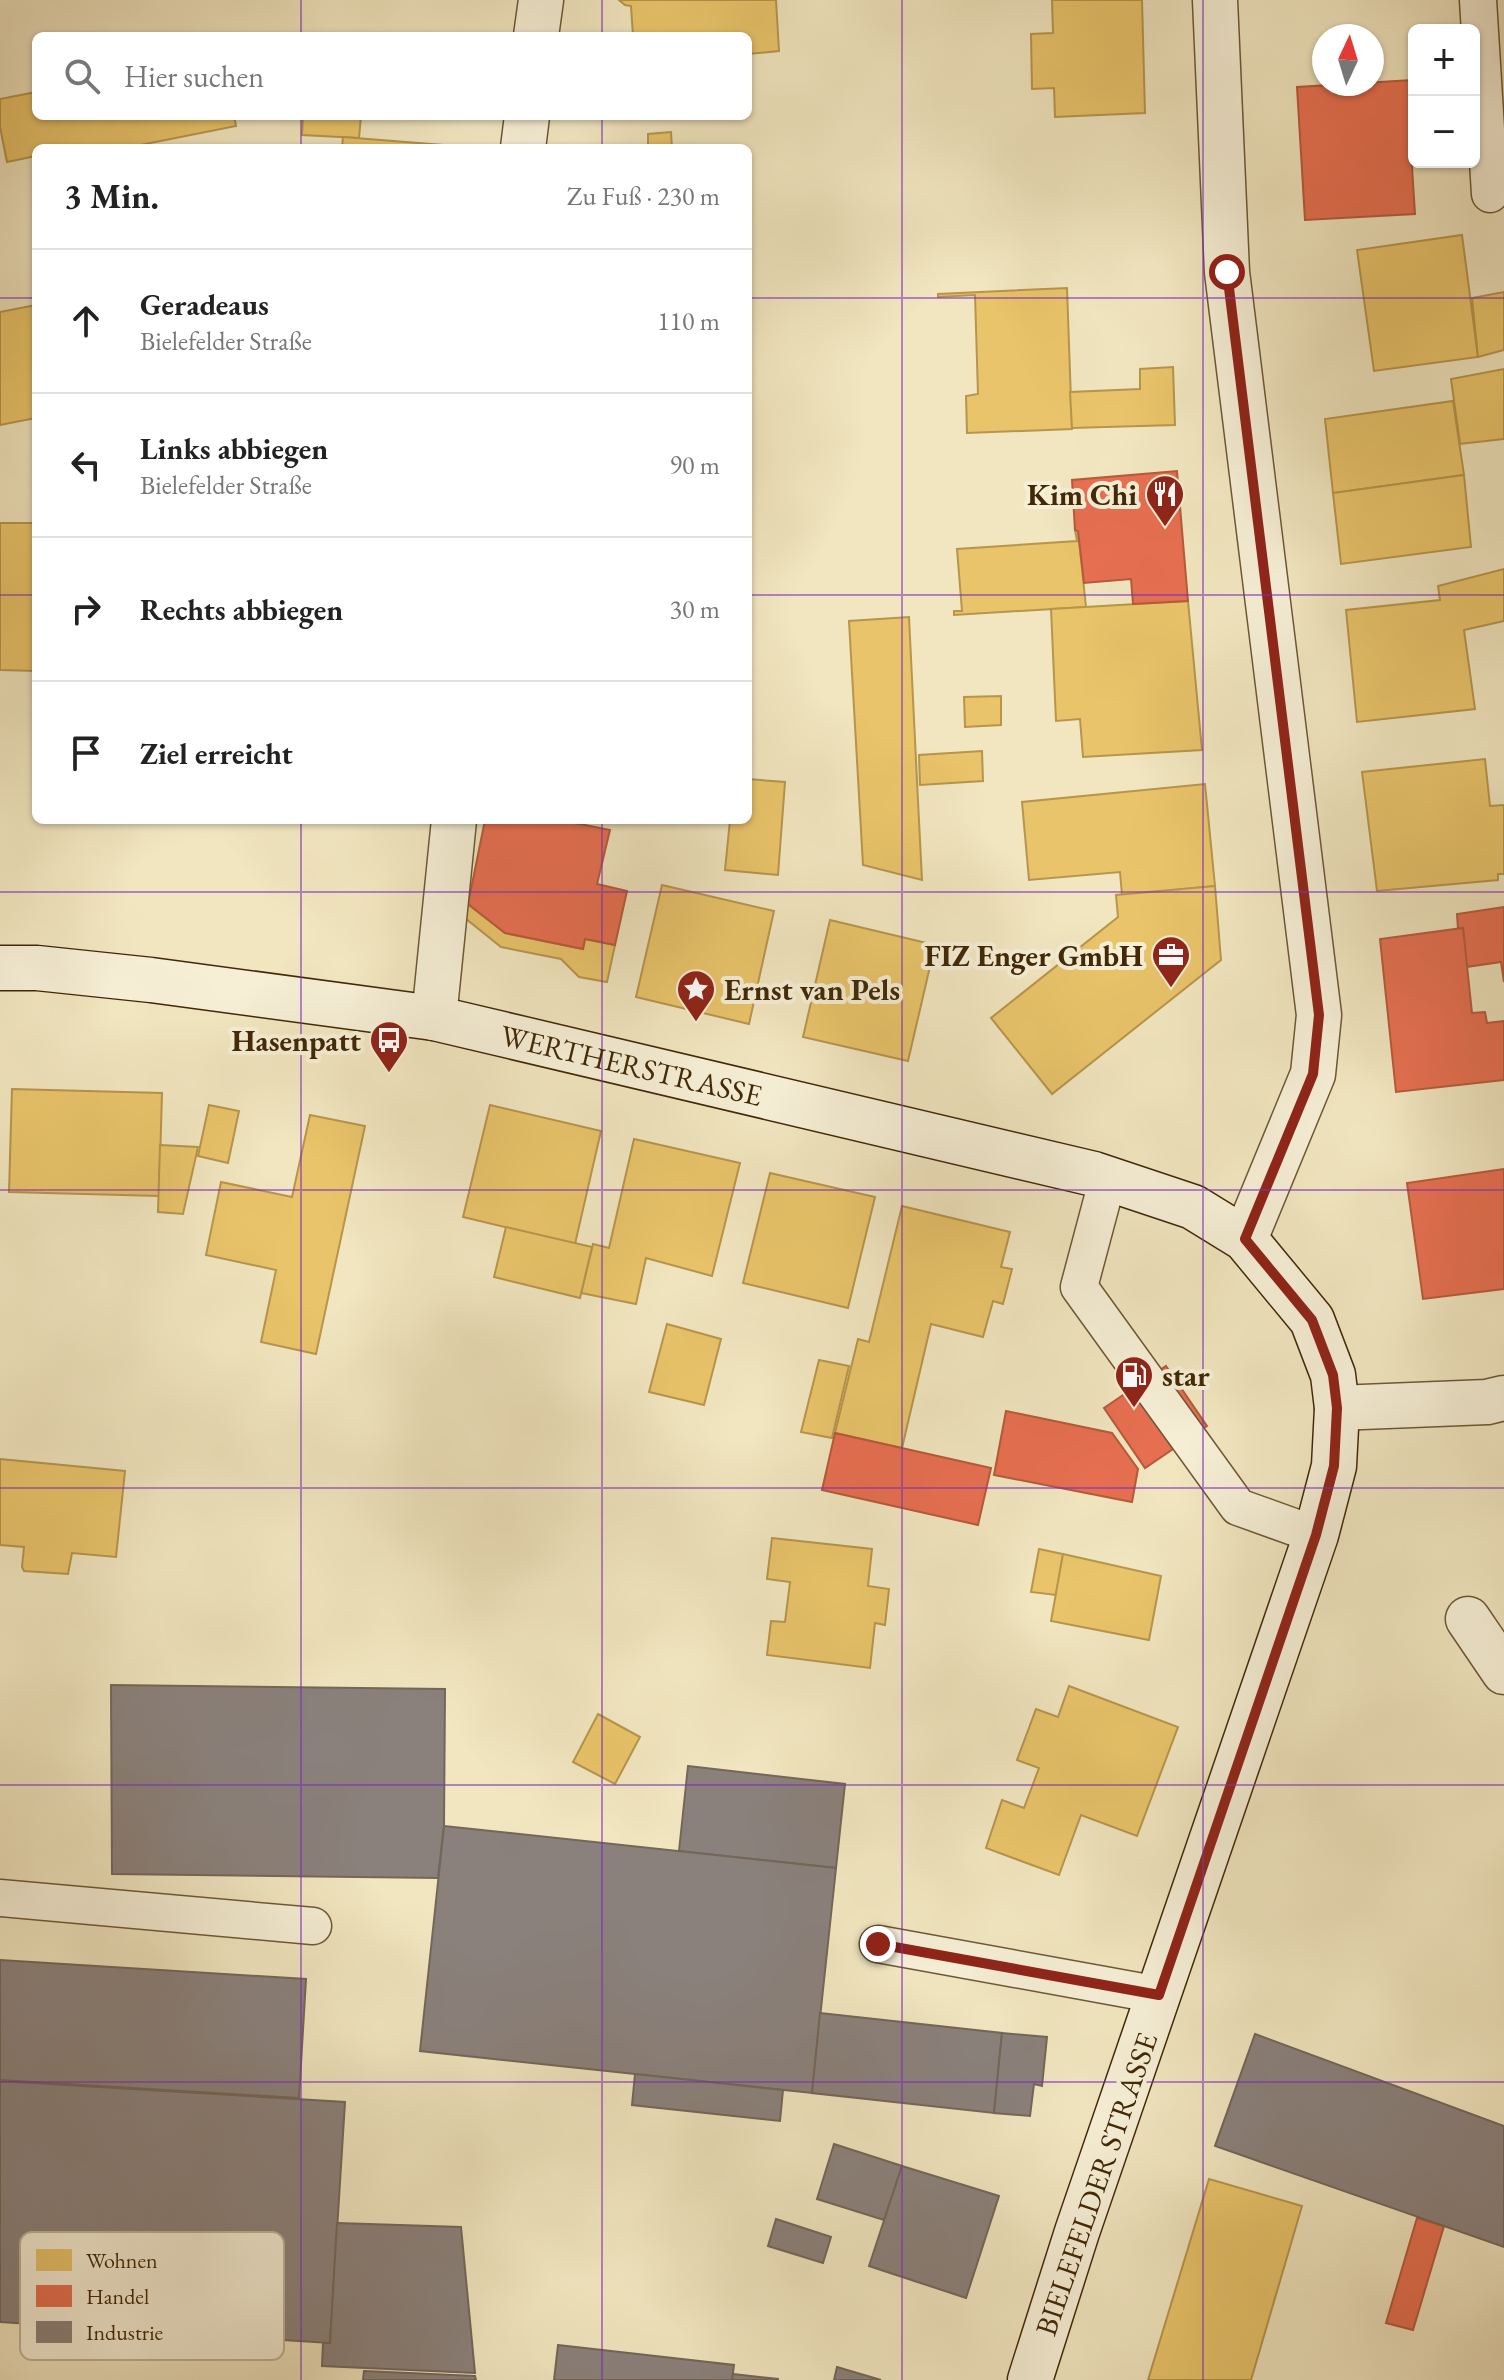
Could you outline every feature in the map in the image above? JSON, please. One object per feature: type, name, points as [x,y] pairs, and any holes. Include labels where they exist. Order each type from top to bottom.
[{"type":"main road","points":[[537,32],[541,0]]},
{"type":"main road","points":[[1215,0],[1227,272],[1319,1015],[1313,1074],[1245,1239]]},
{"type":"main road","points":[[524,144],[526,120]]},
{"type":"main road","points":[[434,1018],[454,824]]},
{"type":"main road","name":"WERTHERSTRASSE","points":[[0,968],[37,968],[151,980],[434,1018],[1108,1178],[1193,1207],[1245,1239]]},
{"type":"main road","name":"BIELEFELDER STRASSE","points":[[1030,2380],[1077,2232],[1316,1535],[1334,1466],[1337,1408],[1333,1375],[1312,1320],[1245,1239]]},
{"type":"main road","points":[[1337,1408],[1487,1402],[1504,1398]]},
{"type":"main road","points":[[1468,1619],[1504,1672]]},
{"type":"lane","points":[[1478,0],[1490,194]]},
{"type":"lane","points":[[1108,1178],[1079,1287],[1238,1507],[1316,1535]]},
{"type":"lane","points":[[0,1898],[313,1926]]},
{"type":"lane","points":[[878,1944],[1159,1995]]},
{"type":"building: Wohnen","points":[[619,0],[776,0],[779,51],[752,54],[752,32],[633,32],[631,6]]},
{"type":"building: Wohnen","points":[[1052,0],[1142,0],[1145,113],[1055,117],[1054,88],[1032,89],[1031,34],[1053,33]]},
{"type":"building: Wohnen","points":[[32,93],[32,120],[235,120],[236,126],[145,144],[32,144],[32,157],[7,162],[0,127],[0,99]]},
{"type":"building: Wohnen","points":[[303,120],[361,120],[359,138],[302,135]]},
{"type":"building: Wohnen","points":[[671,132],[672,144],[648,144],[648,134]]},
{"type":"building: Wohnen","points":[[343,137],[430,144],[342,144]]},
{"type":"building: Wohnen","points":[[1462,235],[1478,357],[1374,371],[1357,250]]},
{"type":"building: Wohnen","points":[[1067,288],[1072,429],[967,433],[966,396],[978,394],[975,295],[938,297],[938,294]]},
{"type":"building: Wohnen","points":[[1504,292],[1504,350],[1478,357],[1472,298]]},
{"type":"building: Wohnen","points":[[32,306],[32,419],[0,425],[0,312]]},
{"type":"building: Wohnen","points":[[1173,367],[1175,425],[1072,428],[1070,392],[1140,389],[1140,369]]},
{"type":"building: Wohnen","points":[[1504,369],[1504,439],[1460,444],[1451,379]]},
{"type":"building: Wohnen","points":[[1453,401],[1464,475],[1333,493],[1325,419]]},
{"type":"building: Wohnen","points":[[1464,475],[1471,547],[1341,564],[1333,493]]},
{"type":"building: Wohnen","points":[[0,523],[32,523],[32,671],[0,670]]},
{"type":"building: Wohnen","points":[[1075,530],[1078,531],[1086,607],[954,615],[954,611],[962,611],[957,549],[1077,541]]},
{"type":"building: Wohnen","points":[[1504,569],[1504,621],[1464,630],[1475,709],[1357,722],[1346,610],[1440,600],[1438,586]]},
{"type":"building: Wohnen","points":[[1188,601],[1202,750],[1083,757],[1080,719],[1056,721],[1051,609]]},
{"type":"building: Wohnen","points":[[909,617],[922,880],[863,865],[849,621]]},
{"type":"building: Wohnen","points":[[1001,696],[1001,725],[965,727],[964,697]]},
{"type":"building: Wohnen","points":[[982,751],[983,781],[920,785],[919,755]]},
{"type":"building: Wohnen","points":[[1485,759],[1490,806],[1504,805],[1504,874],[1498,874],[1498,880],[1377,891],[1362,772]]},
{"type":"building: Wohnen","points":[[752,779],[785,782],[778,875],[725,870],[730,824],[752,824]]},
{"type":"building: Wohnen","points":[[1205,784],[1215,886],[1122,895],[1120,872],[1029,880],[1022,802]]},
{"type":"building: Wohnen","points":[[662,885],[774,911],[749,1024],[636,997]]},
{"type":"building: Wohnen","points":[[1215,886],[1221,960],[1052,1094],[991,1018],[1118,917],[1116,895]]},
{"type":"building: Wohnen","points":[[468,904],[505,933],[583,949],[585,939],[615,945],[607,982],[579,977],[561,959],[501,947],[465,918]]},
{"type":"building: Wohnen","points":[[830,920],[935,945],[908,1061],[803,1037]]},
{"type":"building: Wohnen","points":[[12,1089],[162,1093],[159,1196],[9,1192]]},
{"type":"building: Wohnen","points":[[209,1105],[239,1111],[228,1163],[198,1156]]},
{"type":"building: Wohnen","points":[[490,1105],[601,1131],[575,1244],[463,1217]]},
{"type":"building: Wohnen","points":[[310,1115],[365,1126],[316,1354],[261,1342],[276,1270],[206,1255],[221,1182],[292,1197]]},
{"type":"building: Wohnen","points":[[634,1139],[740,1163],[712,1276],[646,1258],[636,1304],[581,1293],[593,1244],[609,1248]]},
{"type":"building: Wohnen","points":[[160,1145],[198,1147],[183,1214],[158,1212]]},
{"type":"building: Wohnen","points":[[770,1173],[875,1197],[848,1308],[743,1283]]},
{"type":"building: Wohnen","points":[[902,1206],[1010,1232],[1001,1267],[1012,1269],[1003,1304],[993,1301],[983,1337],[931,1324],[902,1448],[835,1433],[858,1339],[869,1342]]},
{"type":"building: Wohnen","points":[[506,1227],[592,1247],[580,1298],[494,1277]]},
{"type":"building: Wohnen","points":[[667,1324],[721,1339],[704,1405],[649,1392]]},
{"type":"building: Wohnen","points":[[819,1360],[849,1366],[832,1438],[801,1432]]},
{"type":"building: Wohnen","points":[[0,1459],[125,1471],[116,1557],[72,1553],[68,1574],[24,1571],[24,1547],[0,1545]]},
{"type":"building: Wohnen","points":[[772,1538],[872,1549],[868,1586],[889,1589],[885,1625],[875,1623],[870,1668],[767,1655],[771,1621],[785,1622],[790,1582],[767,1579]]},
{"type":"building: Wohnen","points":[[1039,1549],[1063,1554],[1056,1595],[1031,1592]]},
{"type":"building: Wohnen","points":[[1063,1554],[1161,1576],[1149,1640],[1051,1621]]},
{"type":"building: Wohnen","points":[[1069,1686],[1178,1727],[1137,1836],[1081,1815],[1059,1875],[986,1848],[1002,1800],[1024,1808],[1039,1768],[1017,1760],[1036,1709],[1058,1717]]},
{"type":"building: Wohnen","points":[[598,1714],[640,1737],[615,1784],[573,1762]]},
{"type":"building: Wohnen","points":[[1209,2179],[1302,2206],[1251,2380],[1148,2380]]},
{"type":"building: Handel","points":[[1408,80],[1408,168],[1412,168],[1415,214],[1305,220],[1297,87],[1312,86],[1312,96],[1384,96],[1384,82]]},
{"type":"building: Handel","points":[[1177,471],[1188,601],[1133,604],[1131,579],[1084,583],[1078,531],[1075,530],[1072,480]]},
{"type":"building: Handel","points":[[484,824],[580,824],[610,830],[597,884],[627,891],[615,945],[585,939],[583,949],[505,933],[468,904]]},
{"type":"building: Handel","points":[[1504,907],[1504,982],[1501,962],[1466,967],[1463,928],[1458,929],[1457,914]]},
{"type":"building: Handel","points":[[1463,928],[1472,1013],[1485,1012],[1487,1023],[1504,1021],[1504,1080],[1396,1092],[1380,939]]},
{"type":"building: Handel","points":[[1504,1169],[1504,1289],[1423,1299],[1407,1183]]},
{"type":"building: Handel","points":[[1166,1366],[1207,1426],[1145,1468],[1104,1408]]},
{"type":"building: Handel","points":[[1006,1411],[1112,1433],[1138,1469],[1132,1502],[994,1475]]},
{"type":"building: Handel","points":[[835,1433],[991,1468],[978,1525],[822,1490]]},
{"type":"building: Handel","points":[[1417,2218],[1444,2226],[1413,2330],[1386,2323]]},
{"type":"building: Industrie","points":[[111,1685],[445,1689],[444,1826],[438,1878],[112,1874]]},
{"type":"building: Industrie","points":[[688,1766],[845,1784],[836,1868],[679,1851]]},
{"type":"building: Industrie","points":[[444,1826],[836,1868],[812,2093],[420,2051]]},
{"type":"building: Industrie","points":[[0,1960],[306,1979],[299,2098],[0,2080]]},
{"type":"building: Industrie","points":[[820,2013],[1002,2033],[994,2113],[812,2093]]},
{"type":"building: Industrie","points":[[1002,2033],[1047,2037],[1042,2086],[1034,2084],[1030,2116],[994,2113]]},
{"type":"building: Industrie","points":[[1255,2034],[1504,2126],[1504,2247],[1215,2146]]},
{"type":"building: Industrie","points":[[635,2074],[783,2090],[780,2121],[632,2105]]},
{"type":"building: Industrie","points":[[0,2081],[345,2102],[330,2343],[284,2340],[284,2232],[20,2232],[20,2323],[0,2322]]},
{"type":"building: Industrie","points":[[834,2144],[902,2166],[884,2220],[817,2199]]},
{"type":"building: Industrie","points":[[902,2166],[999,2196],[966,2298],[869,2266]]},
{"type":"building: Industrie","points":[[776,2219],[831,2237],[823,2263],[768,2246]]},
{"type":"building: Industrie","points":[[337,2223],[461,2227],[475,2373],[322,2366],[323,2343],[330,2343]]},
{"type":"building: Industrie","points":[[558,2345],[734,2365],[732,2380],[554,2380]]},
{"type":"building: Industrie","points":[[837,2367],[881,2380],[834,2380]]},
{"type":"building: Industrie","points":[[364,2371],[475,2376],[476,2380],[363,2380]]},
{"type":"building: Industrie","points":[[733,2374],[778,2379],[778,2380],[732,2380]]},
{"type":"place","name":"Kim Chi","points":[[1165,528]]},
{"type":"place","name":"FIZ Enger GmbH","points":[[1171,989]]},
{"type":"place","name":"Ernst van Pels","points":[[696,1023]]},
{"type":"place","name":"Hasenpatt","points":[[389,1074]]},
{"type":"place","name":"star","points":[[1134,1409]]},
{"type":"route","points":[[878,1944],[1159,1995],[1316,1535],[1334,1466],[1337,1408],[1333,1375],[1312,1320],[1245,1239],[1313,1074],[1319,1015],[1227,272]]}]
